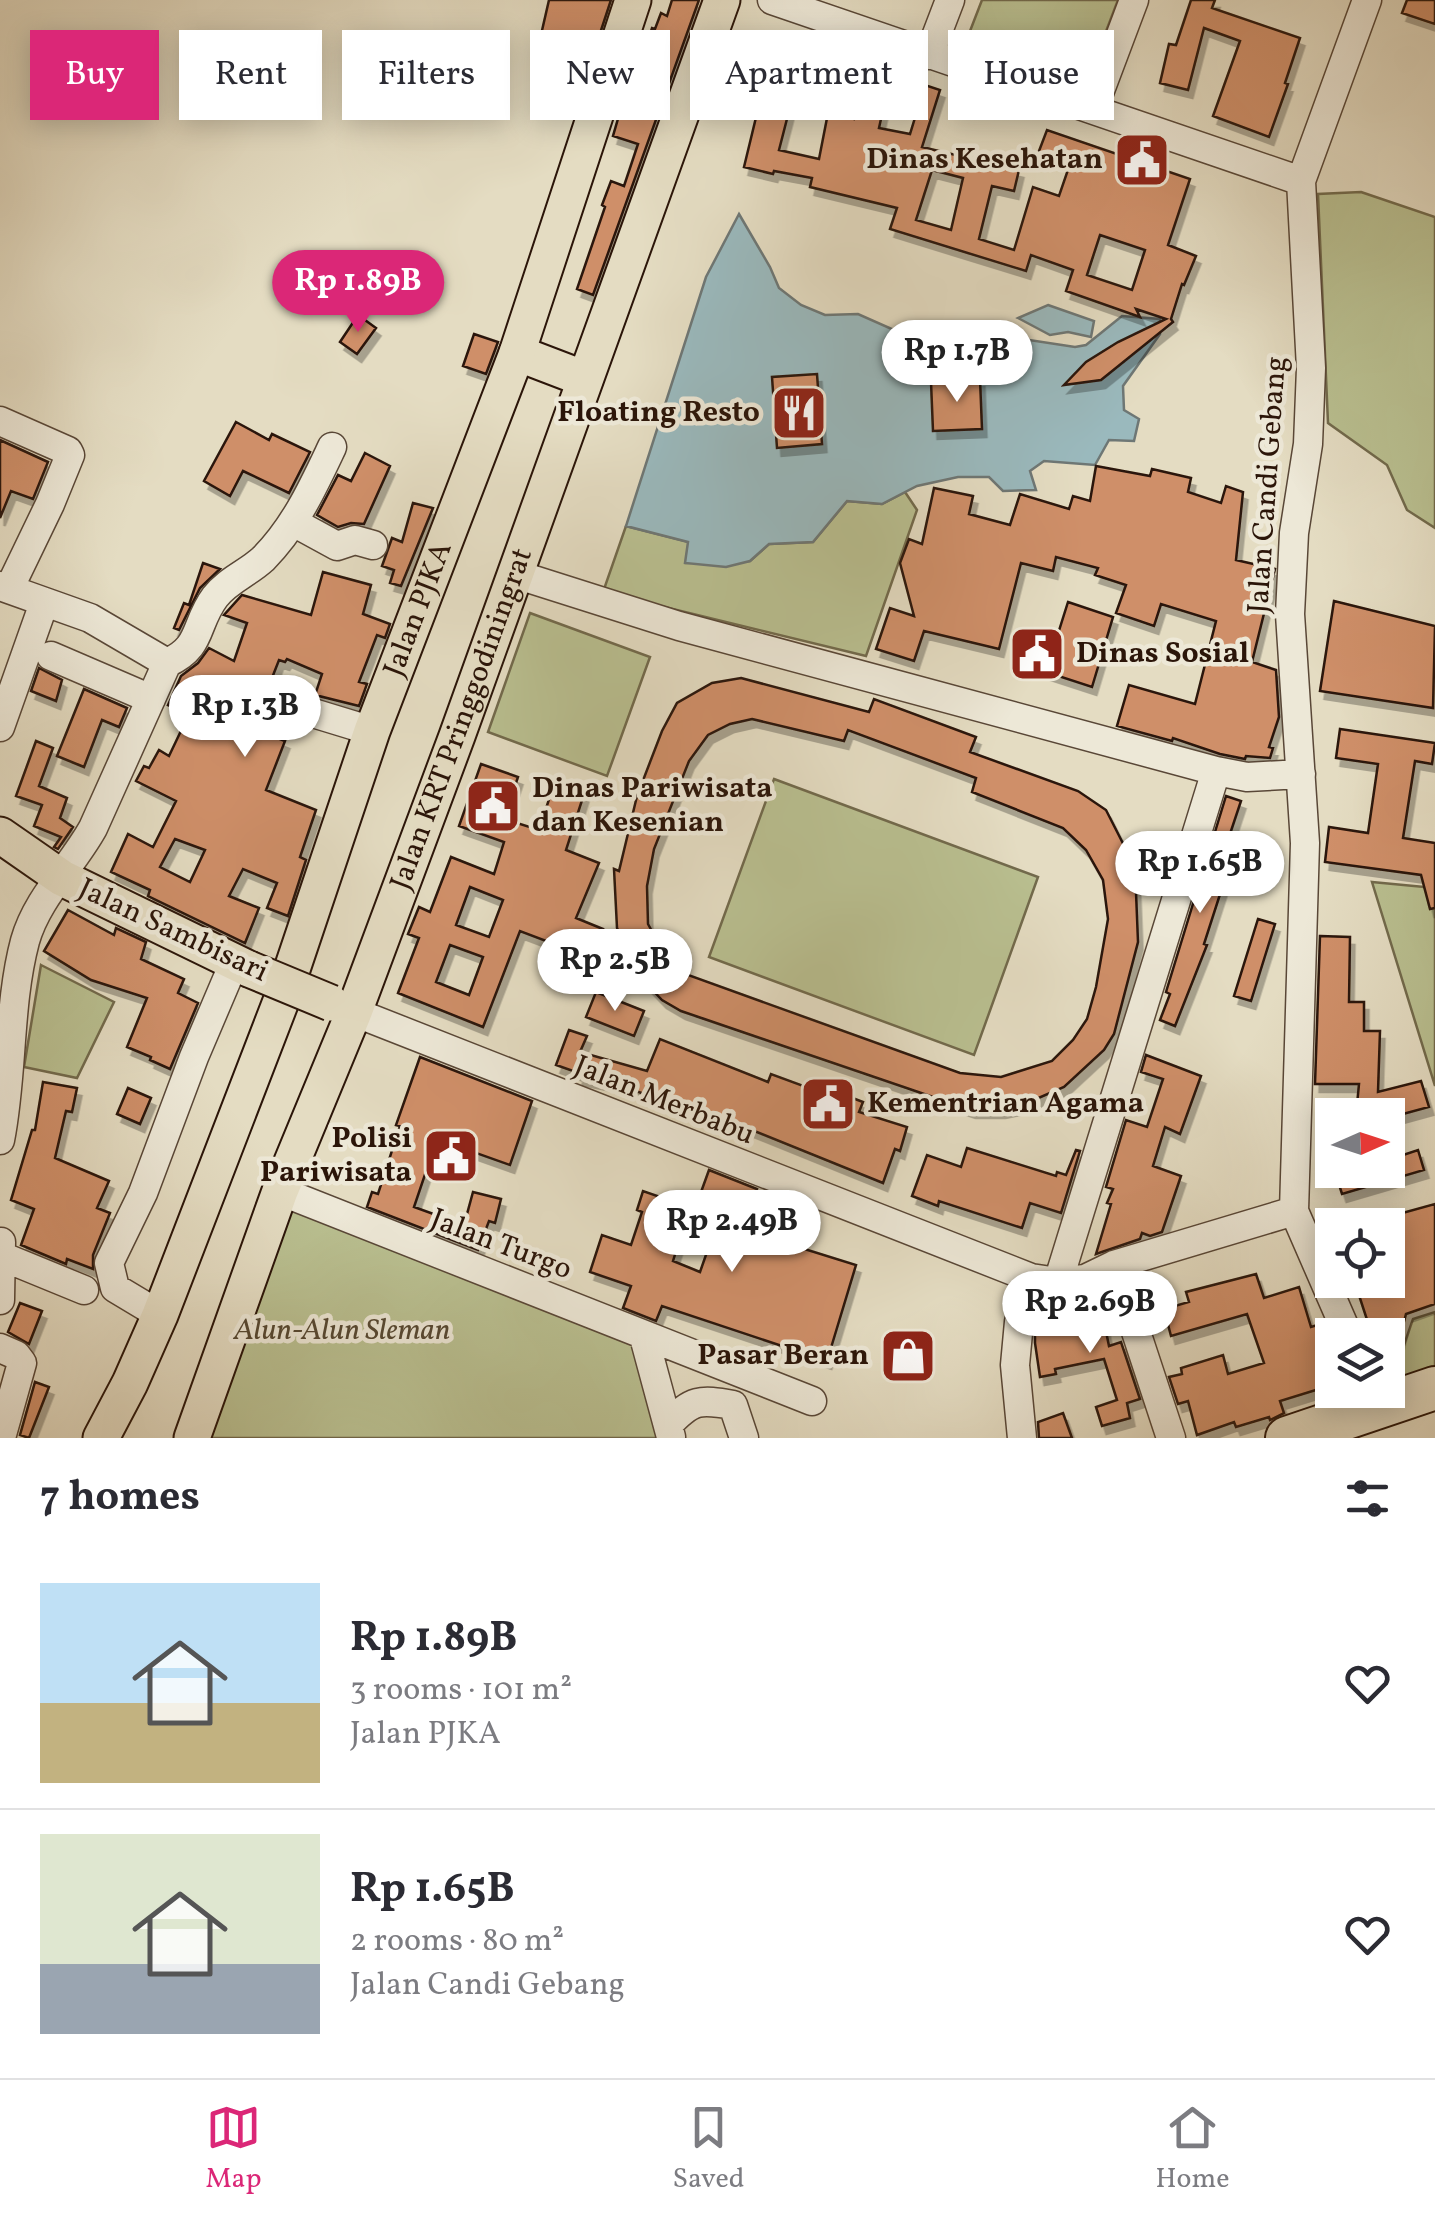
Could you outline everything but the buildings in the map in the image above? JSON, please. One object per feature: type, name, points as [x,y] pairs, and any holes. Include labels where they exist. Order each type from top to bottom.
[{"type":"highway","points":[[1287,1438],[1435,1388]]},
{"type":"highway","points":[[1374,1411],[1435,1416]]},
{"type":"main road","name":"Jalan PJKA","points":[[101,1438],[160,1314],[283,996],[372,731],[517,353],[633,0]]},
{"type":"main road","name":"Jalan KRT Pringgodiningrat","points":[[192,1438],[342,1008],[515,574],[722,0]]},
{"type":"main road","points":[[517,353],[586,379]]},
{"type":"main road","name":"Jalan Sambisari","points":[[0,834],[62,878],[242,966],[342,1008]]},
{"type":"street","points":[[772,0],[948,60]]},
{"type":"street","points":[[929,54],[950,0]]},
{"type":"street","points":[[1114,52],[1134,0]]},
{"type":"street","name":"Jalan Candi Gebang","points":[[1341,1318],[1294,1211],[1305,843],[1290,614],[1294,533],[1308,444],[1311,368],[1301,181],[1367,0]]},
{"type":"street","points":[[1114,117],[1301,181]]},
{"type":"street","points":[[1,426],[70,455],[50,504],[4,587],[90,618],[167,663]]},
{"type":"street","points":[[0,1140],[8,989],[42,903],[93,828],[167,663],[188,652],[217,594],[259,562],[292,522],[332,448]]},
{"type":"street","points":[[292,522],[337,546],[351,540],[373,545]]},
{"type":"street","points":[[515,574],[679,626],[1216,771],[1247,777],[1301,774]]},
{"type":"street","points":[[0,728],[44,603]]},
{"type":"street","points":[[51,656],[151,699]]},
{"type":"street","points":[[303,710],[372,731]]},
{"type":"street","points":[[1022,1438],[1015,1366],[1018,1322],[1044,1280],[1216,771]]},
{"type":"street","points":[[160,1314],[116,1288],[109,1262],[143,1192],[194,1057],[242,966]]},
{"type":"street","name":"Jalan Merbabu","points":[[342,1008],[674,1140],[1044,1280]]},
{"type":"street","name":"Jalan Turgo","points":[[280,1191],[812,1402]]},
{"type":"street","points":[[1044,1280],[1085,1279],[1114,1265],[1294,1211]]},
{"type":"street","points":[[0,1300],[1,1248],[84,1290]]},
{"type":"street","points":[[1114,1265],[1171,1438]]},
{"type":"street","points":[[644,1337],[670,1431]]},
{"type":"street","points":[[0,1348],[16,1355],[22,1363],[1,1438]]},
{"type":"street","points":[[717,1366],[744,1438]]},
{"type":"street","points":[[670,1431],[690,1405],[704,1400],[733,1405]]},
{"type":"green space","points":[[982,0],[1118,0],[1107,30],[970,30]]},
{"type":"green space","points":[[1361,192],[1435,217],[1435,528],[1407,510],[1387,465],[1328,423],[1318,194]]},
{"type":"green space","points":[[905,492],[917,510],[866,656],[603,592],[626,526],[689,542],[686,563],[750,561],[769,544],[813,542],[847,501],[882,504]]},
{"type":"green space","points":[[530,613],[650,657],[607,776],[488,732]]},
{"type":"green space","points":[[774,779],[1038,877],[974,1055],[709,957]]},
{"type":"green space","points":[[1372,882],[1435,888],[1435,1086]]},
{"type":"green space","points":[[41,965],[114,1002],[77,1078],[24,1067]]},
{"type":"green space","name":"Alun-Alun Sleman","points":[[280,1191],[644,1337],[670,1438],[190,1438]]},
{"type":"green space","points":[[1435,1312],[1435,1367],[1405,1377],[1405,1342],[1413,1319]]},
{"type":"water","points":[[739,214],[779,288],[801,305],[825,315],[858,314],[930,346],[986,355],[1010,337],[1075,347],[1086,345],[1122,316],[1160,319],[1160,334],[1123,386],[1124,410],[1139,419],[1134,441],[1109,440],[1095,465],[1044,461],[1030,471],[1036,490],[1003,491],[989,477],[958,477],[917,486],[882,504],[847,501],[813,542],[769,544],[750,561],[726,567],[685,563],[688,542],[626,526],[706,277]]},
{"type":"water","points":[[1048,305],[1094,321],[1091,337],[1068,332],[1050,335],[1018,318]]},
{"type":"place","name":"Dinas Kesehatan","points":[[1142,160]]},
{"type":"place","name":"Floating Resto","points":[[799,413]]},
{"type":"place","name":"Dinas Sosial","points":[[1037,654]]},
{"type":"place","name":"Dinas Pariwisata dan Kesenian","points":[[493,806]]},
{"type":"place","name":"Kementrian Agama","points":[[828,1104]]},
{"type":"place","name":"Polisi Pariwisata","points":[[451,1156]]},
{"type":"place","name":"Pasar Beran","points":[[908,1356]]}]
